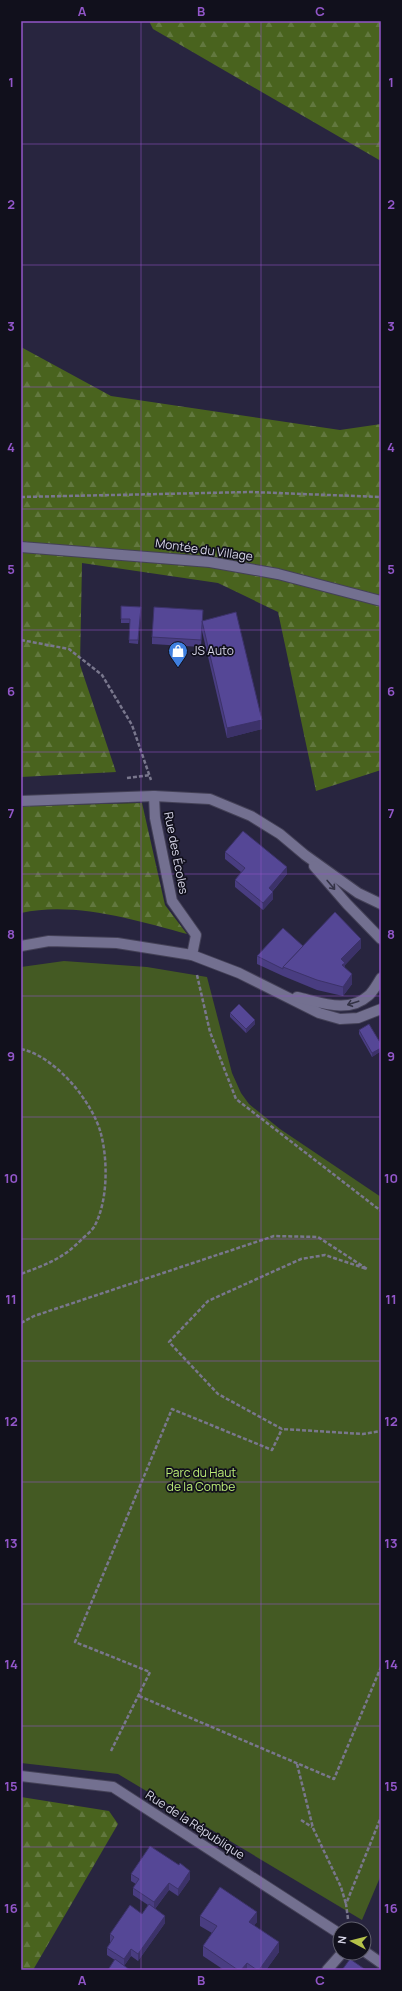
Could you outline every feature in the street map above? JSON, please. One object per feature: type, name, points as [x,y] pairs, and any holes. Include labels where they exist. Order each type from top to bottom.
[{"type":"main road","name":"Montée du Village","points":[[21,547],[210,562],[278,574],[381,601]]},
{"type":"main road","points":[[21,801],[154,796],[210,799],[251,816],[280,834],[305,855],[358,893],[381,904]]},
{"type":"main road","name":"Rue des Écoles","points":[[154,796],[155,818],[172,901],[196,935],[192,955]]},
{"type":"main road","points":[[305,855],[346,904],[381,939]]},
{"type":"main road","points":[[21,946],[49,941],[117,943],[192,955],[239,973],[282,993],[319,1013],[340,1019],[358,1018],[381,1009]]},
{"type":"main road","points":[[282,993],[338,1006],[354,1005],[368,996],[381,978]]},
{"type":"main road","name":"Rue de la République","points":[[21,1776],[113,1787],[332,1929]]},
{"type":"main road","points":[[372,1957],[381,1963]]},
{"type":"main road","points":[[327,1970],[335,1961]]},
{"type":"path","points":[[21,497],[251,492],[381,498]]},
{"type":"path","points":[[21,640],[70,649],[102,676],[132,725],[150,775],[154,796]]},
{"type":"path","points":[[192,955],[210,1032],[236,1099],[381,1211]]},
{"type":"path","points":[[21,1049],[29,1051],[54,1065],[83,1096],[101,1133],[105,1155],[106,1182],[94,1227],[74,1248],[55,1261],[21,1274]]},
{"type":"path","points":[[21,1323],[34,1316],[274,1236],[318,1237],[367,1269],[325,1255],[301,1259],[208,1301],[169,1342],[218,1394],[282,1429],[363,1434],[381,1431]]},
{"type":"path","points":[[112,1751],[150,1672],[75,1642],[172,1409],[272,1450],[282,1429]]},
{"type":"path","points":[[138,1696],[334,1779],[381,1667]]},
{"type":"path","points":[[297,1764],[313,1828],[341,1887],[349,1921]]},
{"type":"path","points":[[346,1904],[381,1817]]},
{"type":"path","points":[[301,1820],[313,1828]]},
{"type":"green space","points":[[149,21],[381,21],[381,161],[153,29]]},
{"type":"green space","points":[[21,347],[111,396],[340,430],[381,424],[381,770],[316,791],[278,612],[218,583],[82,563],[80,665],[116,772],[21,777]]},
{"type":"green space","points":[[142,803],[165,905],[187,934],[126,918],[83,911],[62,909],[21,913],[21,806]]},
{"type":"green space","name":"Parc du Haut de la Combe","points":[[64,961],[147,967],[207,977],[232,1073],[241,1093],[249,1104],[280,1129],[381,1197],[381,1875],[362,1920],[118,1774],[21,1763],[21,967]]},
{"type":"green space","points":[[21,1797],[109,1811],[118,1824],[33,1970],[21,1970]]},
{"type":"building","points":[[121,606],[141,607],[138,640],[129,640],[130,619],[121,619]]},
{"type":"building","points":[[154,607],[203,610],[201,640],[152,637]]},
{"type":"building","points":[[236,612],[262,720],[227,728],[202,621]]},
{"type":"building","points":[[243,831],[287,867],[269,888],[273,892],[263,903],[235,880],[245,868],[225,852]]},
{"type":"building","points":[[335,912],[361,939],[341,959],[345,963],[342,965],[352,974],[343,987],[317,980],[283,967]]},
{"type":"building","points":[[283,928],[303,946],[283,967],[283,969],[257,956]]},
{"type":"building","points":[[239,1004],[255,1020],[246,1029],[230,1013]]},
{"type":"building","points":[[369,1024],[381,1044],[381,1048],[372,1053],[359,1030]]},
{"type":"building","points":[[150,1846],[179,1865],[180,1863],[190,1871],[178,1889],[169,1883],[154,1902],[133,1888],[139,1879],[131,1874]]},
{"type":"building","points":[[220,1887],[257,1912],[249,1922],[279,1942],[259,1970],[247,1963],[241,1970],[238,1970],[203,1946],[217,1926],[200,1916]]},
{"type":"building","points":[[149,1904],[165,1916],[138,1954],[131,1949],[124,1959],[107,1948],[114,1937],[110,1934],[130,1905],[142,1914]]},
{"type":"building","points":[[115,1959],[130,1970],[108,1970]]},
{"type":"building","points":[[349,1961],[353,1961],[366,1970],[342,1970]]},
{"type":"place","name":"JS Auto","points":[[178,668]]}]
